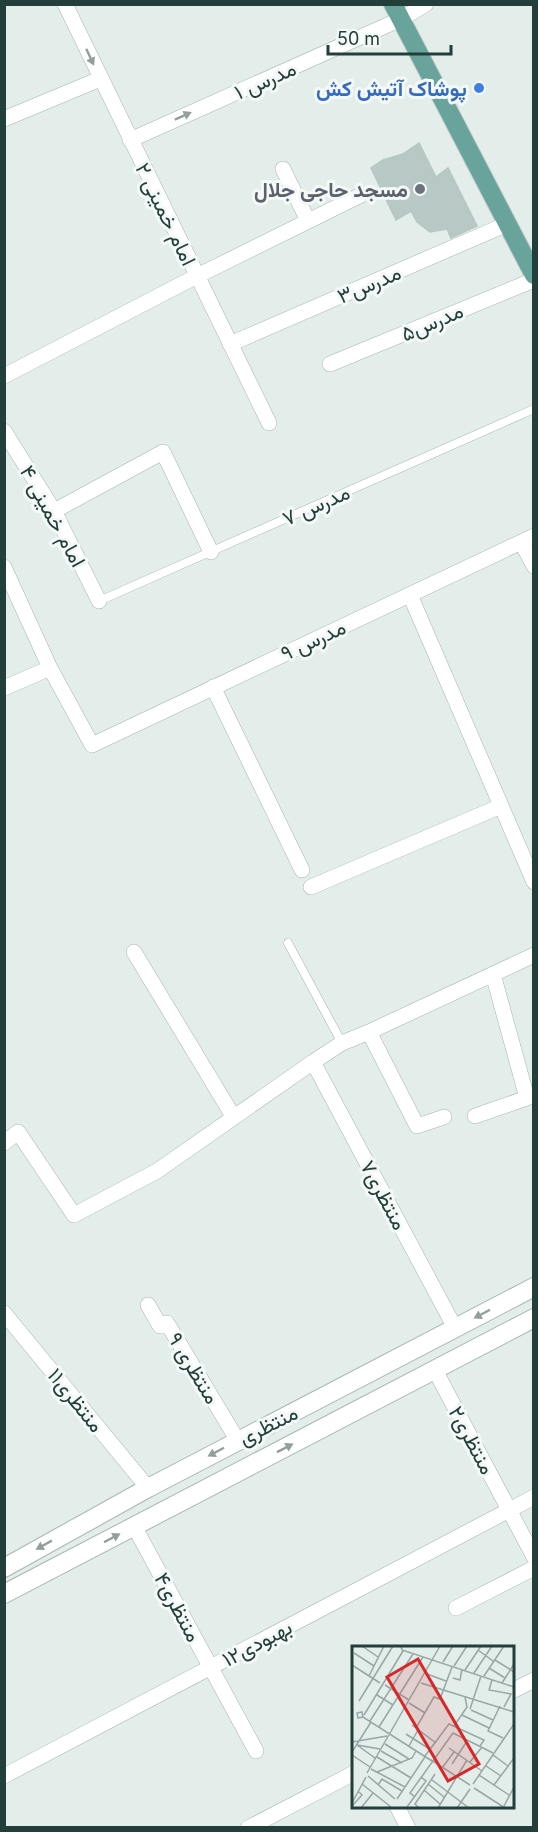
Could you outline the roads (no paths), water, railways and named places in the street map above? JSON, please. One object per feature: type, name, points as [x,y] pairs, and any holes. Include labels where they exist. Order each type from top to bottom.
[{"type":"main road","points":[[397,12],[533,275]]},
{"type":"street","name":"امام خمینی ۲","points":[[65,4],[269,423]]},
{"type":"street","name":"مدرس ۱","points":[[130,140],[397,12],[426,4]]},
{"type":"street","points":[[4,119],[100,79]]},
{"type":"street","points":[[283,169],[308,221]]},
{"type":"street","points":[[4,376],[197,276],[361,195]]},
{"type":"street","name":"مدرس۳","points":[[230,344],[507,224]]},
{"type":"street","name":"مدرس۵","points":[[330,364],[533,275]]},
{"type":"street","name":"امام خمینی ۴","points":[[4,431],[54,512],[99,601]]},
{"type":"street","points":[[54,512],[163,452],[211,552]]},
{"type":"street","points":[[527,539],[534,566]]},
{"type":"street","name":"مدرس ۹","points":[[50,668],[92,744],[527,539]]},
{"type":"street","points":[[4,567],[50,668],[4,688]]},
{"type":"street","points":[[410,594],[534,882]]},
{"type":"street","points":[[213,687],[302,870]]},
{"type":"street","points":[[311,887],[501,806]]},
{"type":"street","points":[[134,952],[233,1116]]},
{"type":"street","points":[[4,1143],[18,1132],[74,1215],[157,1171],[233,1116],[342,1043],[534,955]]},
{"type":"street","points":[[475,1116],[527,1098],[493,974]]},
{"type":"street","points":[[369,1032],[417,1126],[444,1117]]},
{"type":"street","name":"منتظری۷","points":[[313,1062],[455,1328]]},
{"type":"street","name":"منتظری","points":[[4,1568],[148,1488],[534,1287]]},
{"type":"street","name":"منتظری ۹","points":[[148,1305],[160,1326],[167,1323],[238,1441]]},
{"type":"street","name":"منتظری۱۱","points":[[4,1312],[148,1488]]},
{"type":"street","name":"منتظری","points":[[4,1594],[534,1318]]},
{"type":"street","name":"منتظری۲","points":[[435,1370],[534,1557]]},
{"type":"street","name":"بهبودی۱۲","points":[[4,1776],[534,1497]]},
{"type":"street","name":"منتظری۴","points":[[135,1526],[256,1751]]},
{"type":"street","points":[[456,1608],[534,1568]]},
{"type":"street","points":[[514,1690],[534,1680]]},
{"type":"street","points":[[248,1827],[352,1774]]},
{"type":"street","points":[[398,1808],[408,1827]]},
{"type":"lane","name":"مدرس ۷","points":[[99,601],[534,409]]},
{"type":"lane","points":[[288,943],[342,1043]]},
{"type":"place","name":"پوشاک آتیش کش","points":[[479,88]]},
{"type":"place","name":"مسجد حاجی جلال","points":[[420,189]]}]
